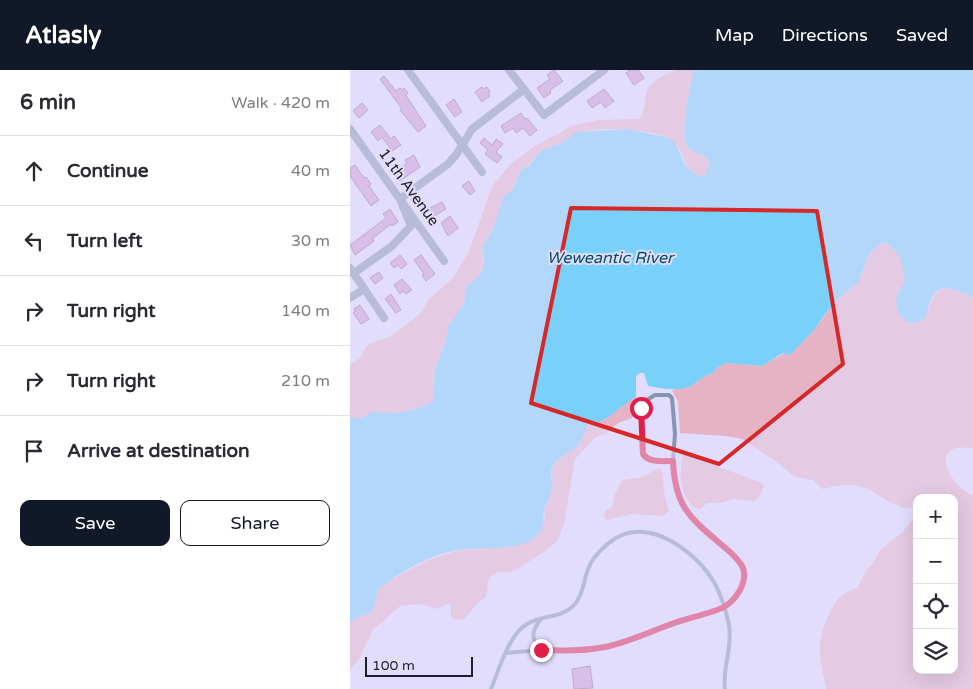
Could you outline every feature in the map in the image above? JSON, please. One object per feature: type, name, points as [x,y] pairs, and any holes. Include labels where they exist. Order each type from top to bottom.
[{"type":"street","points":[[408,70],[482,172]]},
{"type":"street","points":[[509,70],[544,114],[604,70]]},
{"type":"street","points":[[384,318],[352,270],[392,246],[411,226],[400,200],[448,164],[472,129],[523,90]]},
{"type":"street","name":"11th Avenue","points":[[350,130],[444,261]]},
{"type":"street","points":[[350,298],[364,289]]},
{"type":"lane","points":[[506,653],[541,650],[579,651],[606,647],[724,607],[736,595],[742,587],[744,580],[743,568],[732,553],[698,525],[684,508],[678,494],[674,475],[675,427],[672,398],[669,395],[655,395],[642,403],[643,454],[651,461],[673,461]]},
{"type":"lane","points":[[490,689],[506,653],[520,630],[528,623],[568,611],[582,594],[590,565],[600,551],[615,538],[634,532],[656,535],[674,542],[707,572],[714,582],[729,626],[730,646],[724,682],[725,689]]},
{"type":"lane","points":[[540,620],[533,632],[533,639],[541,650]]},
{"type":"highlighted area","points":[[571,208],[817,211],[843,364],[719,464],[531,403]]},
{"type":"shaded area","points":[[675,70],[693,70],[684,133],[689,148],[709,160],[704,177],[691,171],[680,150],[666,137],[644,131],[605,129],[586,131],[540,152],[521,170],[482,248],[483,266],[479,275],[466,286],[464,303],[448,327],[446,340],[435,368],[433,402],[403,412],[387,413],[372,411],[362,418],[350,418],[350,365],[360,358],[370,343],[390,337],[410,322],[421,312],[430,298],[453,278],[469,252],[495,182],[511,164],[535,146],[574,125],[600,120],[639,119],[643,112],[650,86]]},
{"type":"shaded area","points":[[884,242],[893,248],[901,263],[905,281],[898,292],[929,310],[935,294],[945,288],[973,297],[973,448],[961,447],[953,449],[948,453],[946,459],[950,474],[955,481],[960,487],[973,495],[973,689],[826,689],[820,657],[822,633],[835,604],[844,594],[858,587],[866,570],[873,563],[881,549],[903,532],[913,518],[913,674],[958,674],[958,494],[913,494],[913,507],[902,507],[862,487],[842,485],[822,489],[813,480],[795,477],[774,460],[742,439],[680,433],[678,402],[672,390],[691,386],[726,363],[762,366],[802,343],[835,301],[851,289],[861,276],[872,251]]},
{"type":"shaded area","points":[[636,397],[636,412],[632,418],[618,423],[606,433],[596,437],[575,459],[564,524],[557,541],[517,569],[511,572],[498,572],[491,576],[488,582],[486,597],[464,619],[457,620],[451,618],[451,605],[448,604],[437,609],[421,604],[400,606],[373,630],[359,659],[350,670],[350,622],[377,591],[387,582],[426,561],[459,550],[506,547],[533,539],[545,519],[544,511],[550,496],[552,468],[559,459],[577,448],[590,422],[602,421]]},
{"type":"shaded area","points":[[683,454],[760,482],[764,486],[759,497],[754,501],[733,499],[721,503],[707,503],[701,509],[695,508],[683,490],[681,469]]},
{"type":"shaded area","points":[[659,468],[662,471],[665,498],[669,511],[663,516],[632,514],[607,520],[604,516],[605,511],[612,507],[615,493],[623,480],[642,477]]},
{"type":"water","name":"Weweantic River","points":[[693,70],[973,70],[973,297],[950,289],[939,290],[931,299],[927,313],[922,321],[906,322],[898,311],[896,302],[905,281],[901,263],[893,248],[883,242],[872,251],[867,259],[858,283],[835,301],[813,331],[790,355],[783,353],[762,366],[726,363],[691,386],[681,389],[648,386],[644,373],[636,376],[636,397],[601,421],[590,422],[577,448],[565,455],[554,465],[551,473],[551,493],[544,510],[543,525],[535,537],[528,542],[509,547],[458,550],[426,560],[404,571],[385,584],[377,591],[372,610],[350,622],[350,418],[362,418],[372,411],[387,413],[403,412],[433,402],[435,368],[446,340],[448,327],[464,303],[466,286],[476,279],[482,271],[484,261],[482,248],[493,229],[504,196],[512,190],[521,170],[530,165],[543,150],[560,144],[576,132],[629,129],[669,138],[676,144],[684,163],[691,171],[704,177],[709,160],[689,148],[684,133]]},
{"type":"building","points":[[554,70],[563,81],[550,90],[551,93],[544,98],[537,88],[550,79],[547,75]]},
{"type":"building","points":[[630,70],[638,70],[644,78],[634,85],[626,73]]},
{"type":"building","points":[[384,76],[396,91],[404,88],[408,93],[407,97],[426,126],[418,132],[400,110],[402,109],[380,79]]},
{"type":"building","points":[[482,87],[484,89],[487,87],[490,96],[482,102],[475,92]]},
{"type":"building","points":[[604,89],[614,101],[605,108],[601,102],[592,108],[587,101]]},
{"type":"building","points":[[454,99],[462,112],[455,117],[446,105]]},
{"type":"building","points":[[362,103],[368,110],[359,118],[353,111]]},
{"type":"building","points":[[521,113],[537,130],[530,136],[523,128],[516,133],[513,128],[505,133],[501,126]]},
{"type":"building","points":[[380,125],[391,139],[394,136],[401,145],[392,151],[382,137],[378,141],[371,132]]},
{"type":"building","points":[[484,138],[492,145],[496,139],[503,144],[496,152],[502,157],[497,163],[485,154],[488,150],[480,143]]},
{"type":"building","points":[[414,155],[420,167],[400,181],[396,176],[396,172],[407,163],[405,160]]},
{"type":"building","points":[[355,165],[371,184],[369,186],[379,200],[371,206],[350,176],[350,168]]},
{"type":"building","points":[[469,181],[475,191],[470,195],[462,186]]},
{"type":"building","points":[[442,202],[446,209],[434,216],[430,208]]},
{"type":"building","points":[[390,209],[398,222],[392,226],[391,224],[372,239],[374,241],[355,255],[350,245],[386,218],[383,214]]},
{"type":"building","points":[[450,216],[458,228],[448,236],[441,223]]},
{"type":"building","points":[[400,255],[407,264],[401,269],[398,265],[394,268],[390,263]]},
{"type":"building","points":[[421,255],[435,274],[426,281],[422,275],[424,274],[414,260]]},
{"type":"building","points":[[379,272],[383,278],[375,284],[370,278]]},
{"type":"building","points":[[402,279],[412,290],[406,294],[403,291],[400,294],[394,285]]},
{"type":"building","points":[[391,294],[401,310],[396,313],[385,299]]},
{"type":"building","points":[[360,305],[369,319],[361,324],[353,313],[354,309]]},
{"type":"building","points":[[590,666],[593,688],[574,689],[572,669]]},
{"type":"route","points":[[541,650],[579,651],[625,642],[724,607],[742,587],[744,574],[739,562],[732,553],[698,525],[680,501],[673,461],[651,461],[643,454],[641,408]]}]
